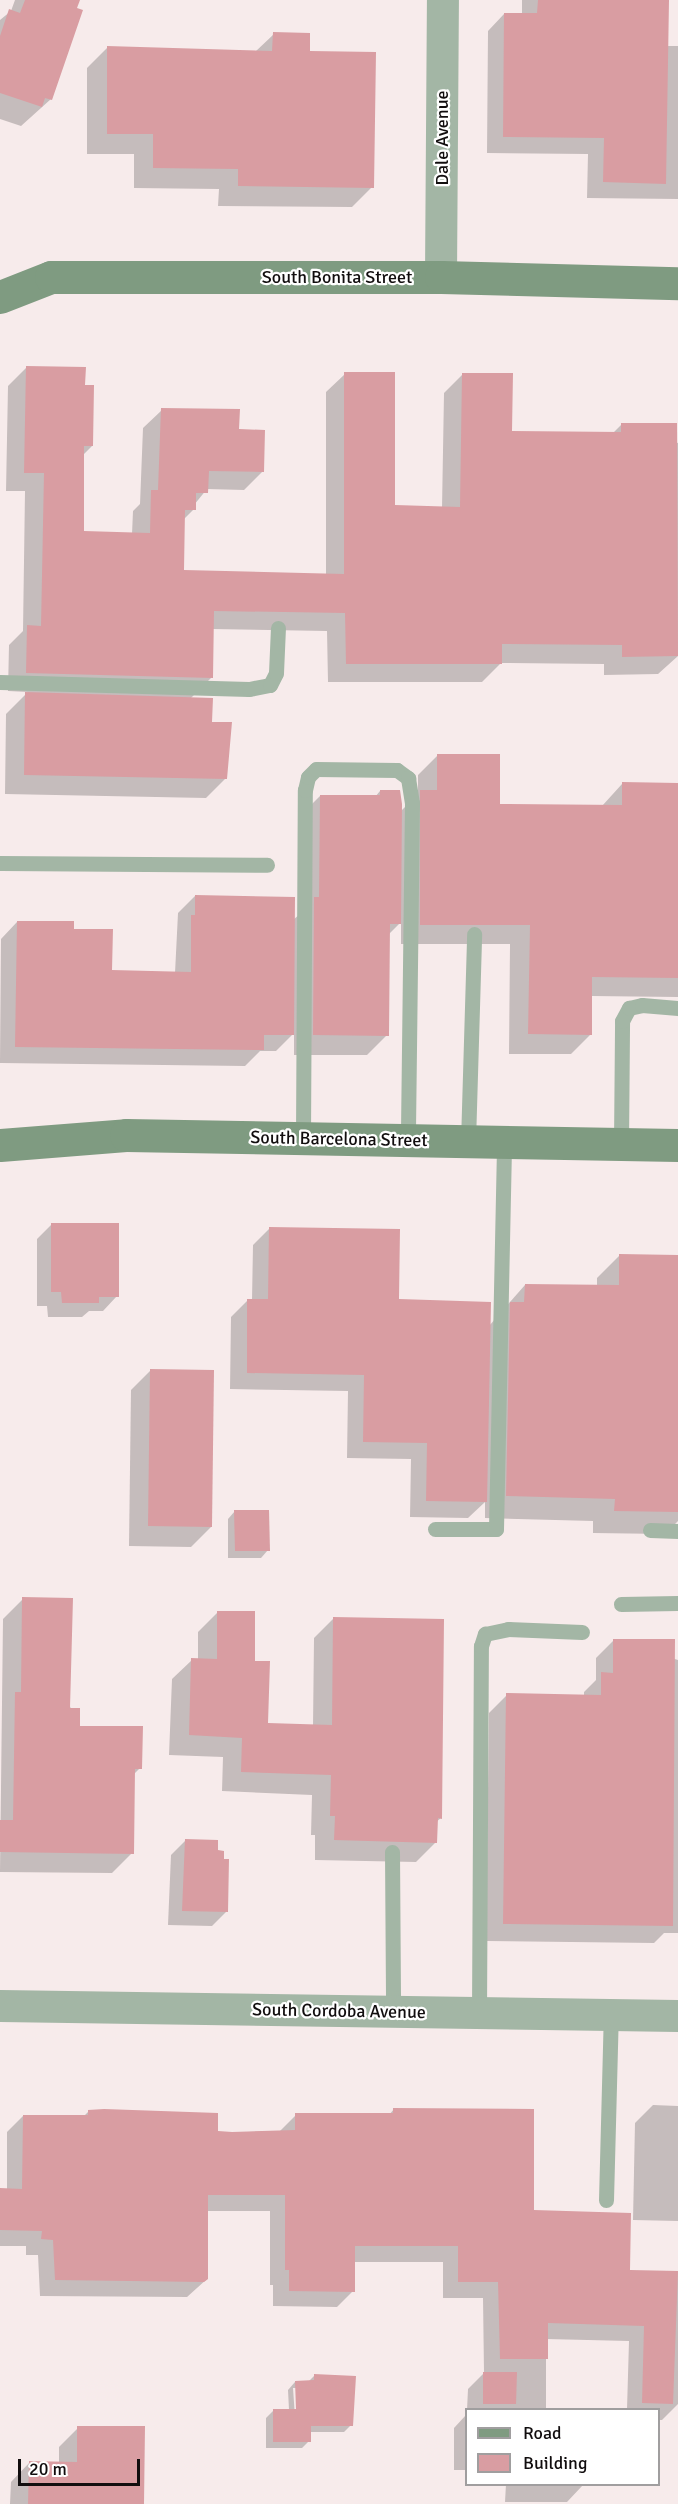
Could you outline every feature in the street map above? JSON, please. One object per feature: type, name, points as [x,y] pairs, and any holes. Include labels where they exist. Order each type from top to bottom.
[{"type":"main road","name":"South Bonita Street","points":[[0,297],[51,277],[441,277],[678,283]]},
{"type":"main road","name":"South Barcelona Street","points":[[0,1145],[126,1136],[678,1145]]},
{"type":"street","name":"Dale Avenue","points":[[441,277],[442,0]]},
{"type":"street","name":"South Cordoba Avenue","points":[[0,2006],[678,2016]]},
{"type":"lane","points":[[0,682],[249,689],[270,685],[276,673],[278,627]]},
{"type":"lane","points":[[303,1139],[305,790],[308,777],[316,769],[397,770],[408,778],[412,804],[408,1141]]},
{"type":"lane","points":[[0,863],[267,865]]},
{"type":"lane","points":[[468,1142],[474,934]]},
{"type":"lane","points":[[621,1144],[622,1021],[629,1008],[642,1005],[678,1008]]},
{"type":"lane","points":[[435,1528],[496,1529],[504,1142]]},
{"type":"lane","points":[[650,1530],[678,1531]]},
{"type":"lane","points":[[621,1604],[678,1604]]},
{"type":"lane","points":[[478,2013],[481,1646],[485,1634],[508,1629],[582,1632]]},
{"type":"lane","points":[[392,1852],[393,2012]]},
{"type":"lane","points":[[606,2200],[611,2015]]},
{"type":"building","points":[[25,0],[80,0],[77,8],[83,10],[52,100],[45,98],[42,107],[0,93],[0,36],[9,9],[20,13]]},
{"type":"building","points":[[538,0],[669,0],[666,184],[603,182],[604,138],[503,137],[504,13],[537,13]]},
{"type":"building","points":[[273,32],[310,33],[310,51],[376,52],[374,188],[238,186],[238,169],[153,168],[153,134],[107,134],[107,46],[272,51]]},
{"type":"building","points":[[26,366],[86,367],[85,385],[94,385],[93,446],[84,446],[84,531],[150,533],[151,490],[158,490],[161,408],[240,409],[239,429],[265,430],[264,472],[209,471],[208,493],[196,493],[196,510],[185,510],[184,570],[344,574],[344,372],[395,372],[395,505],[460,507],[462,373],[513,373],[512,431],[621,432],[621,423],[677,423],[678,656],[622,657],[622,645],[502,644],[502,664],[346,664],[345,613],[214,611],[213,678],[26,673],[27,625],[41,626],[44,473],[24,473]]},
{"type":"building","points":[[25,692],[213,698],[212,722],[232,722],[227,779],[24,775]]},
{"type":"building","points":[[437,754],[500,754],[500,804],[622,805],[622,782],[678,783],[678,978],[592,977],[592,1035],[528,1034],[530,925],[420,925],[420,790],[437,790]]},
{"type":"building","points":[[380,790],[400,790],[402,804],[401,924],[390,924],[389,1036],[313,1035],[314,897],[319,897],[320,795],[380,795]]},
{"type":"building","points":[[195,895],[295,897],[294,1035],[264,1035],[264,1050],[15,1047],[17,921],[74,921],[74,929],[113,929],[112,970],[191,972],[191,915],[195,915]]},
{"type":"building","points":[[51,1223],[119,1223],[119,1297],[99,1297],[99,1303],[62,1303],[61,1292],[51,1292]]},
{"type":"building","points":[[269,1227],[400,1229],[399,1299],[491,1302],[487,1502],[426,1501],[427,1443],[363,1442],[364,1375],[247,1373],[247,1299],[268,1299]]},
{"type":"building","points":[[619,1254],[678,1255],[678,1512],[614,1511],[615,1499],[506,1496],[510,1302],[524,1302],[525,1284],[619,1285]]},
{"type":"building","points":[[150,1369],[214,1370],[212,1527],[148,1526]]},
{"type":"building","points":[[234,1510],[269,1510],[270,1551],[235,1551]]},
{"type":"building","points":[[22,1597],[73,1598],[70,1708],[80,1708],[80,1726],[143,1726],[142,1769],[135,1769],[134,1854],[0,1852],[0,1820],[13,1820],[15,1692],[21,1692]]},
{"type":"building","points":[[217,1611],[255,1611],[255,1661],[270,1661],[268,1723],[332,1725],[333,1617],[444,1619],[442,1819],[438,1818],[437,1843],[334,1840],[335,1816],[330,1816],[331,1775],[241,1772],[242,1738],[189,1735],[191,1658],[217,1659]]},
{"type":"building","points":[[613,1639],[675,1639],[673,1926],[503,1924],[506,1693],[601,1695],[601,1672],[613,1673]]},
{"type":"building","points":[[185,1839],[218,1840],[218,1850],[224,1851],[224,1859],[229,1859],[228,1912],[182,1911]]},
{"type":"building","points":[[393,2108],[534,2109],[534,2210],[631,2213],[630,2270],[678,2271],[673,2404],[642,2403],[644,2326],[548,2323],[548,2359],[500,2359],[498,2282],[458,2282],[458,2246],[355,2246],[355,2292],[289,2291],[289,2270],[285,2270],[285,2195],[208,2195],[208,2279],[204,2282],[55,2280],[53,2240],[41,2239],[42,2231],[0,2230],[0,2188],[22,2189],[23,2115],[88,2115],[88,2110],[104,2109],[218,2113],[218,2131],[232,2132],[295,2130],[295,2113],[393,2113]]},
{"type":"building","points":[[483,2372],[517,2372],[516,2404],[483,2404]]},
{"type":"building","points":[[314,2374],[356,2376],[353,2426],[311,2426],[311,2442],[273,2442],[273,2409],[296,2409],[295,2381],[314,2380]]},
{"type":"building","points":[[77,2426],[145,2426],[144,2504],[28,2504],[29,2461],[77,2462]]}]
